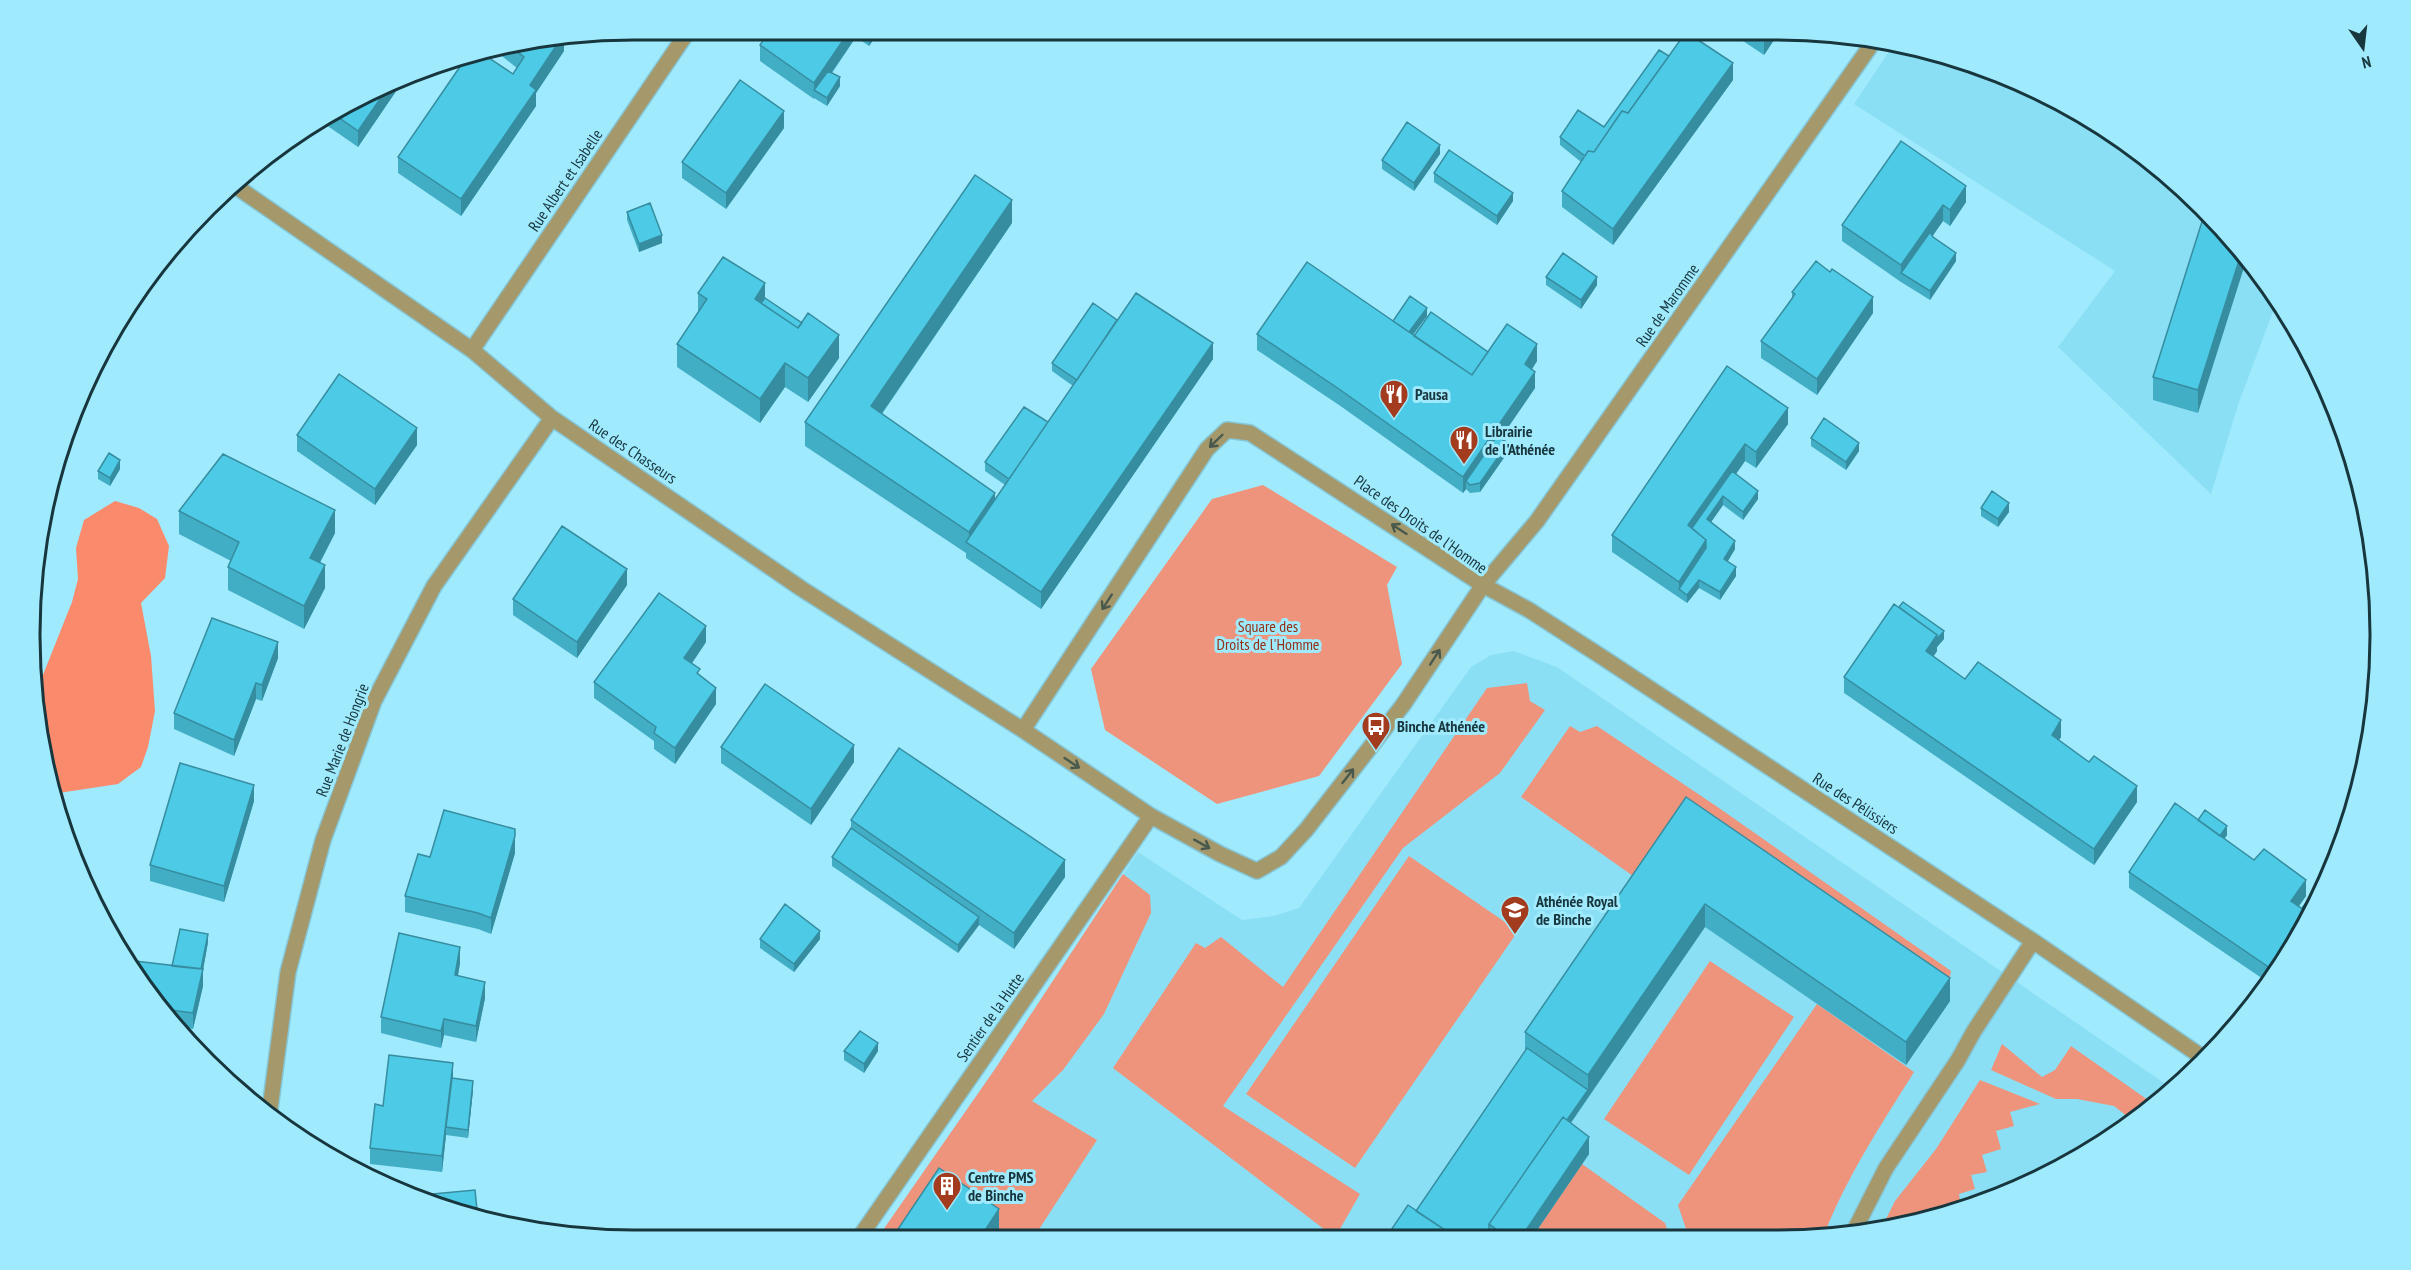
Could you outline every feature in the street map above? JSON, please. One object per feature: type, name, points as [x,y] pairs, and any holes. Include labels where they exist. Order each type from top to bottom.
[{"type":"street","name":"Rue Albert et Isabelle","points":[[472,350],[682,40]]},
{"type":"street","name":"Rue de Maromme","points":[[1483,585],[1536,521],[1870,48]]},
{"type":"street","name":"Rue des Chasseurs","points":[[241,190],[472,350],[552,418],[802,589],[1023,730]]},
{"type":"street","name":"Rue Marie de Hongrie","points":[[266,1102],[288,972],[322,840],[374,701],[434,586],[552,418]]},
{"type":"street","name":"Place des Droits de l'Homme","points":[[1227,430],[1250,432],[1483,585],[1403,705],[1306,830],[1281,857],[1257,871],[1220,854],[1151,816],[1023,730],[1207,449],[1227,430]]},
{"type":"street","name":"Rue des Pélissiers","points":[[1483,585],[1529,610],[1602,657],[2033,940],[2197,1054]]},
{"type":"street","name":"Sentier de la Hutte","points":[[865,1230],[1151,816]]},
{"type":"street","points":[[1858,1223],[1886,1167],[1958,1060],[1974,1031],[2033,940]]},
{"type":"shaded area","points":[[1889,52],[1967,72],[2039,102],[2106,141],[2168,188],[2223,243],[2248,273],[2273,310],[2238,405],[2211,494],[2058,347],[2115,271],[1854,104]]},
{"type":"shaded area","points":[[115,501],[139,508],[157,519],[169,546],[165,578],[141,603],[151,656],[155,711],[148,747],[141,767],[118,784],[62,792],[52,751],[42,677],[72,602],[78,579],[76,548],[84,520]]},
{"type":"shaded area","name":"Athénée Royal de Binche","points":[[1514,651],[1557,667],[2166,1084],[2138,1107],[2073,1150],[2004,1184],[1930,1209],[1854,1224],[1776,1230],[884,1230],[995,1069],[1138,852],[1242,920],[1274,916],[1299,908],[1471,667],[1491,655]]},
{"type":"green space","name":"Square des Droits de l'Homme","points":[[1263,485],[1397,567],[1387,585],[1402,664],[1319,776],[1217,804],[1105,730],[1091,669],[1212,499]]},
{"type":"green space","points":[[1527,683],[1530,701],[1545,710],[1500,773],[1403,848],[1223,1106],[1360,1194],[1339,1230],[1325,1230],[1113,1068],[1196,943],[1205,948],[1221,937],[1283,987],[1487,688]]},
{"type":"green space","points":[[1570,726],[1580,732],[1597,726],[1719,808],[1951,971],[1946,998],[1643,883],[1521,797]]},
{"type":"green space","points":[[1409,856],[1518,931],[1355,1168],[1246,1094]]},
{"type":"green space","points":[[1123,874],[1150,895],[1151,913],[1104,1014],[1063,1070],[1032,1101],[1097,1140],[1039,1230],[883,1230],[995,1069]]},
{"type":"green space","points":[[1710,961],[1794,1017],[1689,1175],[1604,1119]]},
{"type":"green space","points":[[1817,1004],[1914,1072],[1854,1171],[1827,1227],[1776,1230],[1686,1230],[1678,1205]]},
{"type":"green space","points":[[2002,1044],[2042,1077],[2055,1070],[2071,1046],[2147,1099],[2126,1115],[2114,1106],[2077,1099],[2056,1099],[1991,1070]]},
{"type":"green space","points":[[1980,1080],[2040,1104],[2010,1112],[2014,1126],[1996,1131],[2001,1149],[1982,1155],[1987,1172],[1971,1175],[1975,1189],[1959,1194],[1960,1200],[1886,1219],[1895,1201],[1936,1149]]},
{"type":"green space","points":[[1582,1164],[1665,1223],[1667,1230],[1537,1230]]},
{"type":"building","points":[[763,40],[843,40],[814,83],[760,45]]},
{"type":"building","points":[[1680,40],[1698,40],[1733,63],[1613,229],[1562,191],[1588,151],[1594,152],[1622,111],[1628,113]]},
{"type":"building","points":[[556,46],[530,85],[536,90],[461,199],[398,157],[459,67],[490,59],[513,74],[524,57],[518,52]]},
{"type":"building","points":[[1659,50],[1669,56],[1628,113],[1622,111],[1594,152],[1588,151],[1585,156],[1560,137],[1578,110],[1604,127]]},
{"type":"building","points":[[828,71],[840,77],[827,98],[814,90]]},
{"type":"building","points":[[740,80],[784,111],[726,193],[682,162]]},
{"type":"building","points":[[381,98],[358,131],[340,119]]},
{"type":"building","points":[[1407,122],[1440,145],[1414,183],[1382,160]]},
{"type":"building","points":[[1901,141],[1966,186],[1950,210],[1943,205],[1901,265],[1842,225]]},
{"type":"building","points":[[1449,150],[1513,193],[1497,216],[1434,173]]},
{"type":"building","points":[[975,175],[1012,200],[871,406],[995,493],[969,532],[805,422]]},
{"type":"building","points":[[650,203],[662,235],[639,244],[627,212]]},
{"type":"building","points":[[2202,221],[2239,262],[2198,390],[2153,377]]},
{"type":"building","points":[[1930,232],[1933,237],[1956,253],[1930,291],[1901,273]]},
{"type":"building","points":[[1563,253],[1597,277],[1581,300],[1546,277]]},
{"type":"building","points":[[723,257],[765,283],[755,299],[798,328],[808,313],[839,335],[808,378],[785,363],[760,399],[677,344],[707,299],[698,293]]},
{"type":"building","points":[[1816,261],[1830,272],[1832,269],[1873,297],[1817,379],[1761,341],[1795,294],[1792,292]]},
{"type":"building","points":[[1307,262],[1472,375],[1507,324],[1537,344],[1525,364],[1535,372],[1463,477],[1257,334]]},
{"type":"building","points":[[1136,293],[1213,343],[1041,592],[966,542]]},
{"type":"building","points":[[1410,296],[1427,308],[1409,332],[1393,321]]},
{"type":"building","points":[[765,298],[802,323],[798,328],[761,303]]},
{"type":"building","points":[[1093,303],[1117,320],[1077,380],[1052,363]]},
{"type":"building","points":[[1431,312],[1488,352],[1472,375],[1414,336]]},
{"type":"building","points":[[1727,366],[1788,408],[1756,452],[1745,444],[1688,525],[1706,540],[1679,582],[1612,535]]},
{"type":"building","points":[[339,374],[417,428],[375,489],[297,435]]},
{"type":"building","points":[[1024,407],[1048,422],[1009,479],[985,462]]},
{"type":"building","points":[[1824,418],[1859,443],[1846,462],[1811,438]]},
{"type":"building","points":[[1497,436],[1508,443],[1480,483],[1470,485],[1466,481]]},
{"type":"building","points":[[109,453],[120,460],[110,478],[98,471]]},
{"type":"building","points":[[223,454],[335,510],[310,558],[325,565],[304,606],[228,567],[239,542],[179,511]]},
{"type":"building","points":[[1732,471],[1758,491],[1743,512],[1723,496],[1707,519],[1735,541],[1724,559],[1736,567],[1720,592],[1699,580],[1687,595],[1679,589],[1706,548],[1706,540],[1692,528]]},
{"type":"building","points":[[1992,491],[2009,503],[1998,519],[1981,508]]},
{"type":"building","points":[[562,526],[627,569],[577,642],[513,599]]},
{"type":"building","points":[[659,593],[706,626],[684,658],[700,669],[697,673],[716,688],[675,748],[654,733],[656,727],[594,682]]},
{"type":"building","points":[[1903,602],[1944,631],[1937,639],[1937,635],[1899,607]]},
{"type":"building","points":[[1894,604],[1937,635],[1926,651],[1965,679],[1978,662],[2061,720],[2052,735],[2089,762],[2094,756],[2137,786],[2094,849],[1844,677]]},
{"type":"building","points":[[212,618],[278,642],[262,685],[256,683],[234,740],[174,713]]},
{"type":"building","points":[[765,684],[854,745],[811,809],[721,747]]},
{"type":"building","points":[[899,748],[1065,860],[1014,933],[851,820]]},
{"type":"building","points":[[180,763],[254,785],[224,886],[150,865]]},
{"type":"building","points":[[1686,797],[1950,978],[1906,1042],[1705,904],[1588,1075],[1525,1032]]},
{"type":"building","points":[[2175,803],[2254,860],[2264,849],[2306,880],[2291,901],[2303,909],[2269,967],[2129,872]]},
{"type":"building","points":[[444,810],[515,829],[515,836],[491,918],[405,896],[418,854],[430,857]]},
{"type":"building","points":[[2205,810],[2227,826],[2220,836],[2198,820]]},
{"type":"building","points":[[851,828],[979,917],[958,945],[832,857]]},
{"type":"building","points":[[785,904],[820,931],[794,964],[760,939]]},
{"type":"building","points":[[180,929],[208,934],[201,969],[172,966]]},
{"type":"building","points":[[399,933],[460,947],[455,975],[485,982],[476,1026],[444,1019],[441,1031],[381,1017]]},
{"type":"building","points":[[139,961],[203,969],[193,1013],[174,1010]]},
{"type":"building","points":[[860,1031],[878,1043],[864,1064],[844,1051]]},
{"type":"building","points":[[1527,1048],[1588,1090],[1567,1120],[1563,1117],[1489,1224],[1489,1230],[1445,1230],[1416,1211]]},
{"type":"building","points":[[389,1055],[453,1063],[442,1156],[370,1148],[375,1104],[383,1106]]},
{"type":"building","points":[[452,1078],[473,1081],[468,1130],[446,1127]]},
{"type":"building","points":[[1563,1117],[1589,1137],[1526,1230],[1498,1230],[1489,1224]]},
{"type":"building","points":[[939,1168],[999,1209],[985,1230],[897,1230]]},
{"type":"building","points":[[475,1190],[477,1208],[444,1198],[433,1194]]},
{"type":"building","points":[[1408,1205],[1445,1230],[1391,1230]]},
{"type":"place","name":"Pausa","points":[[1394,420]]},
{"type":"place","name":"Librairie de l'Athénée","points":[[1464,466]]},
{"type":"place","name":"Binche Athénée","points":[[1376,752]]},
{"type":"place","name":"Athénée Royal de Binche","points":[[1515,936]]},
{"type":"place","name":"Centre PMS de Binche","points":[[947,1212]]}]
